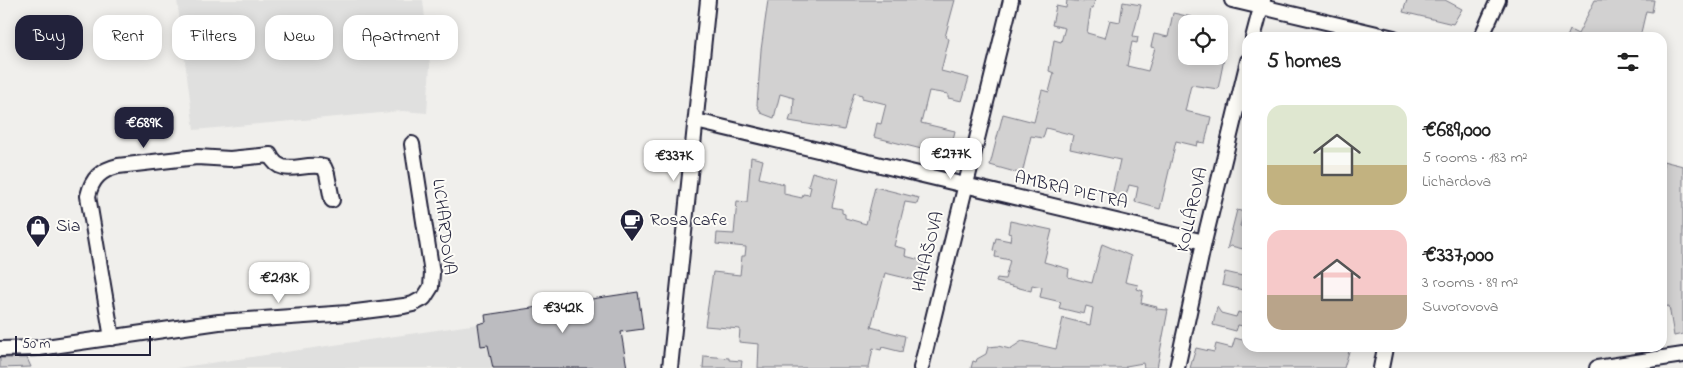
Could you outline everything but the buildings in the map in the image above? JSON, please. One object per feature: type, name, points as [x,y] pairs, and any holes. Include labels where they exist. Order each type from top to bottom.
[{"type":"street","points":[[670,368],[708,0]]},
{"type":"street","name":"HALAŠOVA","points":[[921,368],[1011,0]]},
{"type":"street","points":[[1232,0],[1262,4],[1371,32]]},
{"type":"street","points":[[1484,32],[1498,0]]},
{"type":"street","points":[[1255,32],[1262,4]]},
{"type":"street","name":"KOLLÁROVA","points":[[1177,368],[1204,242],[1242,86]]},
{"type":"street","name":"AMBRA PIETRA","points":[[696,121],[1204,242]]},
{"type":"street","name":"LICHARDOVA","points":[[0,349],[39,348],[219,322],[348,313],[413,304],[424,298],[431,287],[432,273],[412,144]]},
{"type":"street","points":[[112,338],[88,196],[91,185],[96,177],[106,169],[197,157],[230,159],[270,155],[274,163],[279,167],[316,165],[324,167],[328,174],[332,200]]},
{"type":"street","points":[[1381,368],[1384,352]]},
{"type":"street","points":[[1597,368],[1683,356]]},
{"type":"shaded area","points":[[177,0],[423,0],[425,15],[343,15],[343,60],[429,60],[427,113],[403,111],[194,130],[185,60],[255,60],[255,15],[179,15]]},
{"type":"shaded area","points":[[768,0],[955,0],[945,37],[949,39],[941,71],[969,78],[962,101],[948,98],[948,94],[929,91],[921,123],[955,131],[949,156],[874,137],[877,123],[881,124],[886,104],[862,98],[862,95],[854,93],[844,130],[789,121],[791,115],[793,115],[794,98],[780,94],[774,118],[761,113],[757,105],[761,50]]},
{"type":"shaded area","points":[[1067,0],[1084,2],[1085,0],[1095,0],[1093,8],[1091,8],[1087,33],[1105,38],[1110,20],[1120,22],[1123,2],[1141,5],[1133,36],[1138,37],[1137,43],[1132,42],[1127,66],[1148,71],[1155,48],[1151,47],[1154,34],[1168,37],[1173,13],[1182,15],[1178,15],[1178,65],[1223,65],[1218,89],[1191,85],[1185,111],[1211,117],[1205,143],[1198,142],[1197,146],[1176,141],[1160,209],[1135,202],[1138,187],[1129,185],[1125,199],[1112,195],[1120,160],[1070,149],[1073,135],[1046,128],[1043,138],[1031,136],[1022,174],[990,165],[1003,114],[1034,122],[1042,90],[1049,92],[1054,73],[1049,71],[1054,40],[1061,42],[1065,28],[1052,25],[1056,6],[1066,8]]},
{"type":"shaded area","points":[[1407,0],[1445,0],[1462,9],[1453,24],[1403,12]]},
{"type":"shaded area","points":[[1595,0],[1654,0],[1652,12],[1646,11],[1641,32],[1579,32]]},
{"type":"shaded area","points":[[751,157],[763,160],[759,178],[784,184],[784,194],[802,198],[803,194],[809,195],[811,187],[808,186],[812,172],[838,179],[832,207],[842,209],[845,218],[866,224],[875,187],[919,198],[917,204],[905,202],[894,246],[906,249],[905,256],[924,261],[918,281],[885,273],[871,327],[905,336],[902,352],[882,347],[881,350],[873,348],[869,368],[758,368],[759,344],[739,342],[740,329],[705,326],[713,272],[740,275],[742,256],[745,256],[746,247],[716,244],[717,233],[734,234],[737,201],[747,202]]},
{"type":"shaded area","points":[[1667,162],[1683,166],[1683,334],[1674,336],[1669,306],[1667,306]]},
{"type":"shaded area","points":[[1237,210],[1242,211],[1240,226],[1242,227],[1242,249],[1231,246],[1227,249]]},
{"type":"shaded area","points":[[1010,221],[1052,230],[1044,262],[1069,269],[1068,277],[1092,283],[1102,244],[1131,256],[1125,282],[1138,285],[1137,289],[1143,291],[1141,303],[1157,307],[1156,309],[1168,310],[1157,368],[1144,368],[1143,363],[1126,366],[1126,368],[971,368],[973,361],[976,362],[977,359],[986,354],[988,347],[998,346],[1010,349],[1022,341],[1056,349],[1063,318],[1090,325],[1093,308],[1086,306],[1084,314],[1059,308],[1061,302],[1040,297],[1042,287],[1032,285],[1031,291],[996,282],[997,278],[1005,279],[1010,260],[995,257],[996,251],[993,250],[996,238],[1010,241],[1011,234],[1008,233]]},
{"type":"shaded area","points":[[1225,272],[1242,276],[1242,290],[1222,285]]},
{"type":"shaded area","points":[[1217,307],[1221,313],[1236,317],[1238,312],[1242,313],[1242,326],[1238,325],[1236,331],[1213,325]]},
{"type":"shaded area","points":[[478,324],[481,345],[488,345],[493,368],[176,368]]},
{"type":"shaded area","points":[[1235,338],[1242,340],[1242,352],[1349,352],[1344,368],[1190,368],[1196,348],[1214,352],[1216,344],[1232,348]]},
{"type":"shaded area","points":[[704,356],[742,361],[741,368],[703,368]]},
{"type":"shaded area","points":[[0,358],[27,358],[31,367],[0,368]]},
{"type":"place","name":"Rosa cafe","points":[[632,242]]},
{"type":"place","name":"Sia","points":[[38,248]]}]
